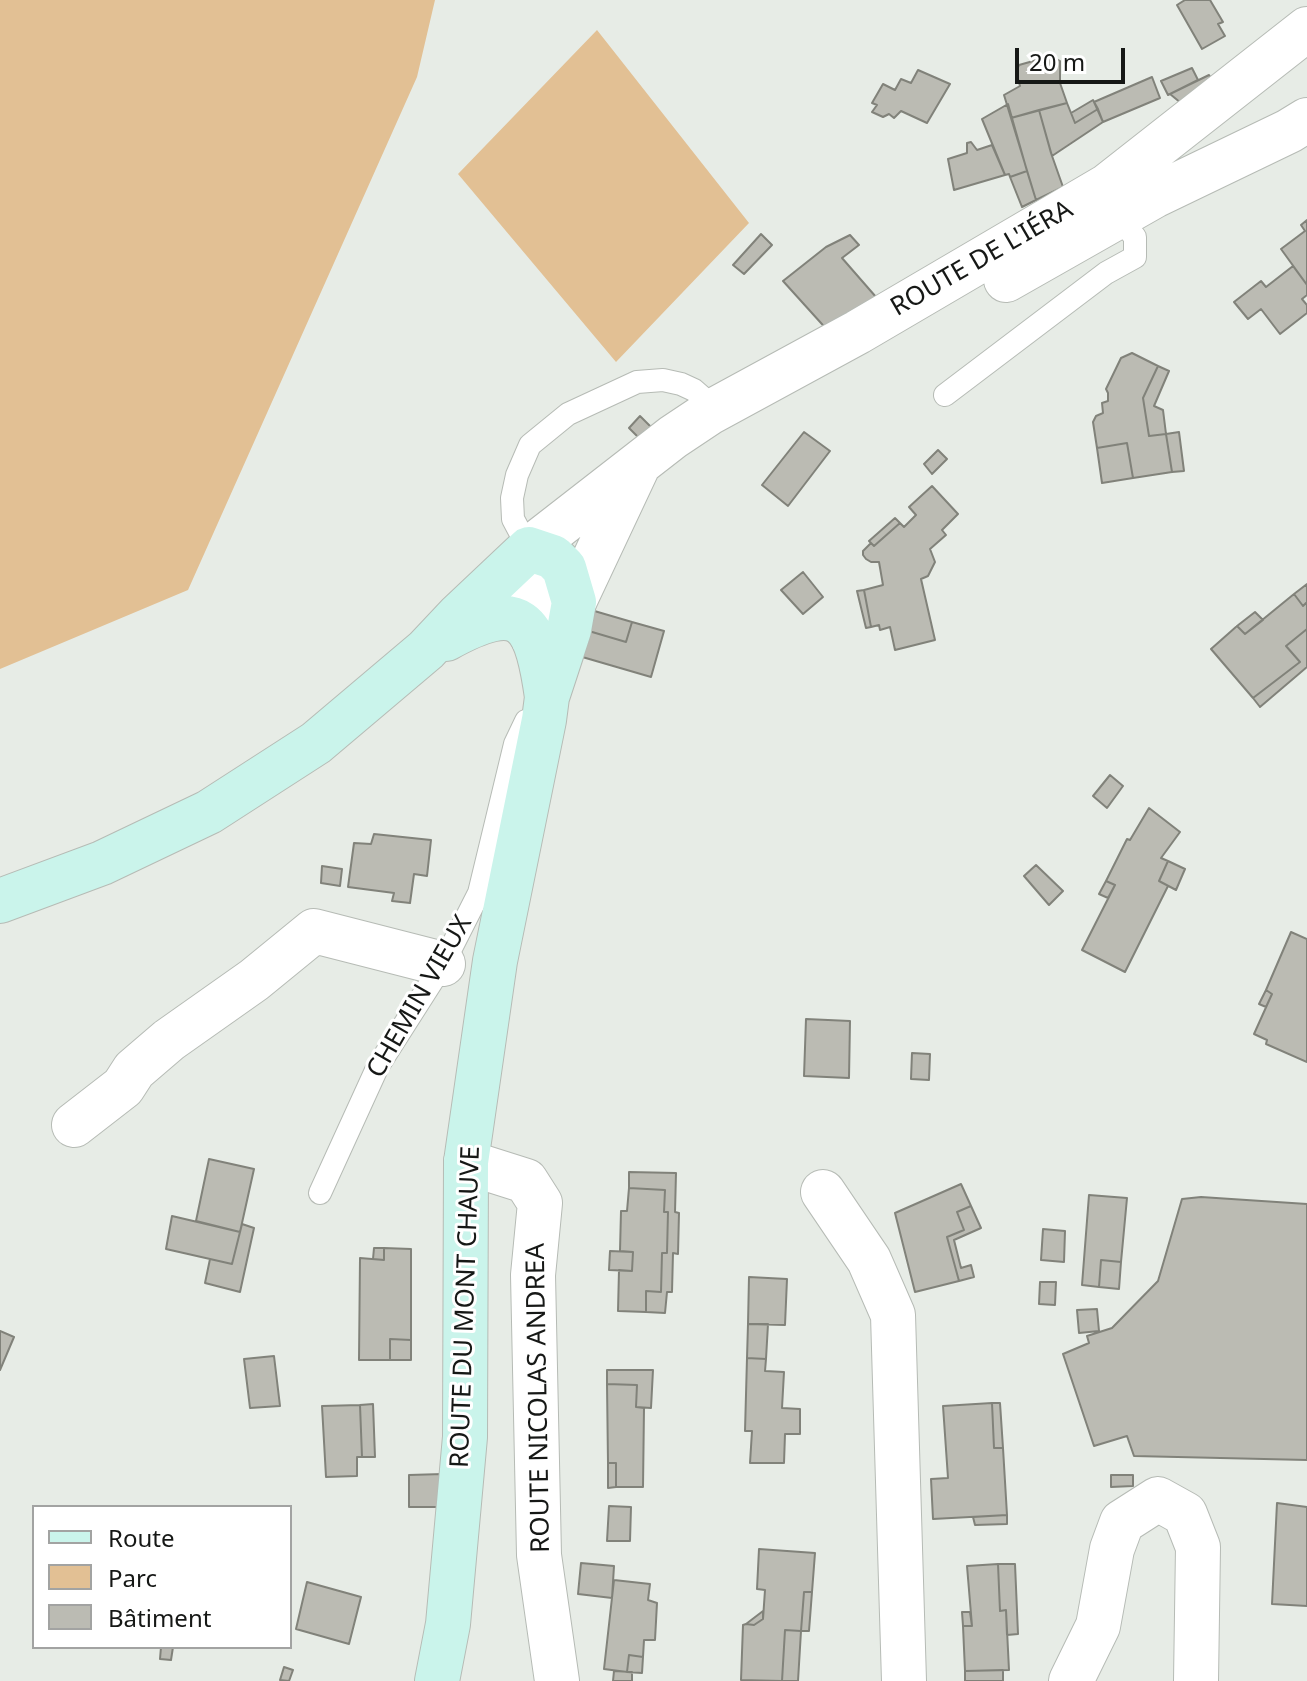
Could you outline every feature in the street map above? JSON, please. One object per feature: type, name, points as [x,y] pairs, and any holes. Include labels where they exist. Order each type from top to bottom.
[{"type":"street","name":"ROUTE DE L'IÉRA","points":[[529,549],[709,413],[858,332],[1107,186],[1307,29]]},
{"type":"street","points":[[926,292],[943,305],[963,304],[1154,196],[1307,120]]},
{"type":"street","name":"ROUTE DE L'IÉRA","points":[[574,602],[640,463]]},
{"type":"street","points":[[529,549],[553,557],[564,568],[574,602],[546,709]]},
{"type":"street","points":[[529,549],[526,625],[542,663],[546,709]]},
{"type":"street","points":[[0,901],[102,863],[209,812],[316,743],[426,650],[529,549]]},
{"type":"street","points":[[426,650],[484,621],[526,625],[563,613],[574,602]]},
{"type":"street","name":"ROUTE DU MONT CHAUVE","points":[[437,1681],[448,1624],[465,1437],[466,1162],[495,961],[546,709]]},
{"type":"street","points":[[74,1125],[123,1087],[134,1070],[169,1040],[254,980],[314,931],[443,964]]},
{"type":"street","name":"ROUTE NICOLAS ANDREA","points":[[466,1162],[526,1181],[540,1203],[533,1275],[539,1555],[557,1681]]},
{"type":"street","points":[[823,1192],[869,1260],[893,1315],[904,1681]]},
{"type":"street","points":[[1071,1681],[1098,1626],[1112,1549],[1122,1522],[1158,1499],[1185,1514],[1198,1547],[1196,1681]]},
{"type":"lane","points":[[945,395],[1106,273],[1135,257],[1135,237],[1117,216]]},
{"type":"lane","points":[[529,549],[513,519],[512,498],[517,475],[530,445],[568,414],[637,382],[663,380],[694,390],[702,397],[709,413]]},
{"type":"lane","name":"CHEMIN VIEUX","points":[[320,1193],[378,1066],[443,964],[479,893],[515,744],[526,721],[546,709]]},
{"type":"green space","points":[[0,0],[435,0],[417,77],[188,590],[0,669]]},
{"type":"green space","points":[[597,30],[749,223],[616,362],[458,174]]},
{"type":"building","points":[[1185,0],[1210,0],[1223,22],[1218,24],[1225,36],[1202,49],[1177,5]]},
{"type":"building","points":[[1051,56],[1060,61],[1060,83],[1067,103],[1011,118],[1004,95],[1020,86],[1016,72],[1019,65]]},
{"type":"building","points":[[1192,68],[1198,80],[1168,95],[1161,81]]},
{"type":"building","points":[[918,70],[950,84],[927,123],[901,111],[894,118],[889,114],[883,117],[872,112],[877,105],[872,103],[883,84],[895,90],[901,79],[911,83]]},
{"type":"building","points":[[1209,75],[1215,85],[1187,108],[1170,94]]},
{"type":"building","points":[[1152,77],[1160,98],[1103,122],[1094,102]]},
{"type":"building","points":[[1093,100],[1098,109],[1075,123],[1071,113]]},
{"type":"building","points":[[1067,103],[1075,123],[1098,109],[1103,122],[1052,156],[1039,110]]},
{"type":"building","points":[[1008,104],[1027,171],[1010,177],[1009,174],[1005,175],[982,119]]},
{"type":"building","points":[[1039,110],[1063,187],[1036,200],[1011,118]]},
{"type":"building","points":[[971,142],[977,150],[992,145],[1005,175],[954,190],[948,159],[967,153],[967,143]]},
{"type":"building","points":[[1027,171],[1036,200],[1022,207],[1010,177]]},
{"type":"building","points":[[1307,220],[1307,285],[1281,249],[1305,231],[1301,225]]},
{"type":"building","points":[[761,234],[772,245],[744,274],[733,265]]},
{"type":"building","points":[[850,235],[859,245],[842,258],[876,297],[830,333],[783,281],[826,247]]},
{"type":"building","points":[[1293,266],[1307,285],[1307,295],[1302,299],[1307,305],[1307,313],[1280,334],[1261,309],[1248,319],[1234,302],[1261,281],[1266,287]]},
{"type":"building","points":[[1132,353],[1158,366],[1143,398],[1149,436],[1166,434],[1172,472],[1133,478],[1127,443],[1097,448],[1093,422],[1096,416],[1103,413],[1102,403],[1108,401],[1106,389],[1121,358]]},
{"type":"building","points":[[1158,366],[1169,371],[1154,406],[1163,410],[1166,434],[1149,436],[1143,398]]},
{"type":"building","points":[[640,416],[652,428],[640,439],[629,428]]},
{"type":"building","points":[[804,432],[830,451],[788,506],[762,485]]},
{"type":"building","points":[[1179,432],[1184,471],[1172,472],[1166,434]]},
{"type":"building","points":[[1127,443],[1133,478],[1102,483],[1097,448]]},
{"type":"building","points":[[938,450],[947,459],[932,474],[924,464]]},
{"type":"building","points":[[932,486],[958,514],[942,530],[946,535],[930,549],[935,562],[928,576],[921,579],[935,640],[895,650],[890,627],[880,630],[879,625],[871,627],[864,590],[883,585],[879,562],[866,559],[863,551],[871,543],[874,546],[900,523],[904,527],[916,515],[909,507]]},
{"type":"building","points":[[895,518],[900,523],[874,546],[869,541]]},
{"type":"building","points":[[803,572],[823,597],[803,614],[781,590]]},
{"type":"building","points":[[1307,584],[1307,602],[1303,606],[1294,594]]},
{"type":"building","points":[[864,590],[871,627],[866,628],[857,591]]},
{"type":"building","points":[[1294,594],[1303,606],[1307,602],[1307,629],[1286,646],[1300,662],[1253,698],[1211,649],[1237,626],[1245,634]]},
{"type":"building","points":[[591,610],[632,622],[626,642],[582,629]]},
{"type":"building","points":[[1255,612],[1263,620],[1245,634],[1237,626]]},
{"type":"building","points":[[632,622],[664,631],[651,677],[572,654],[582,629],[626,642]]},
{"type":"building","points":[[1307,629],[1307,667],[1260,707],[1253,698],[1300,662],[1286,646]]},
{"type":"building","points":[[1110,775],[1123,786],[1107,808],[1093,796]]},
{"type":"building","points":[[1149,808],[1180,832],[1161,858],[1168,861],[1159,881],[1168,886],[1125,972],[1082,950],[1115,885],[1106,881],[1127,839],[1130,840]]},
{"type":"building","points":[[374,834],[431,840],[427,876],[414,874],[410,903],[392,901],[394,893],[348,887],[354,843],[371,844]]},
{"type":"building","points":[[1168,861],[1185,869],[1176,890],[1159,881]]},
{"type":"building","points":[[1036,865],[1063,891],[1049,905],[1024,876]]},
{"type":"building","points":[[322,866],[342,869],[340,886],[321,883]]},
{"type":"building","points":[[1106,881],[1115,885],[1108,898],[1099,894]]},
{"type":"building","points":[[1291,932],[1307,939],[1307,1062],[1266,1044],[1267,1040],[1254,1034],[1272,994],[1266,990]]},
{"type":"building","points":[[1266,990],[1272,994],[1266,1007],[1259,1004]]},
{"type":"building","points":[[806,1019],[850,1021],[849,1078],[804,1076]]},
{"type":"building","points":[[912,1053],[930,1054],[929,1080],[911,1079]]},
{"type":"building","points":[[209,1159],[254,1169],[240,1232],[196,1221]]},
{"type":"building","points":[[629,1172],[676,1173],[678,1254],[673,1253],[672,1292],[667,1292],[665,1313],[646,1312],[646,1291],[661,1292],[662,1253],[667,1253],[665,1190],[629,1188]]},
{"type":"building","points":[[961,1184],[971,1206],[957,1212],[964,1230],[947,1237],[959,1281],[915,1292],[895,1213]]},
{"type":"building","points":[[629,1188],[665,1190],[667,1253],[662,1253],[661,1292],[646,1291],[646,1312],[618,1311],[619,1270],[632,1271],[633,1252],[620,1251],[621,1211],[627,1211]]},
{"type":"building","points":[[1089,1195],[1127,1198],[1121,1262],[1101,1260],[1099,1287],[1082,1285]]},
{"type":"building","points":[[1201,1197],[1307,1204],[1307,1460],[1134,1456],[1127,1436],[1094,1446],[1063,1354],[1089,1343],[1087,1336],[1112,1328],[1158,1281],[1182,1199]]},
{"type":"building","points":[[971,1206],[981,1228],[954,1240],[961,1268],[971,1265],[974,1277],[959,1281],[947,1237],[964,1230],[957,1212]]},
{"type":"building","points":[[172,1216],[240,1232],[232,1264],[166,1249]]},
{"type":"building","points":[[242,1224],[254,1228],[240,1292],[205,1283],[210,1259],[232,1264]]},
{"type":"building","points":[[1043,1229],[1065,1231],[1064,1262],[1041,1260]]},
{"type":"building","points":[[374,1248],[384,1248],[384,1260],[373,1259]]},
{"type":"building","points":[[384,1248],[411,1249],[411,1340],[390,1339],[390,1360],[359,1360],[360,1258],[384,1260]]},
{"type":"building","points":[[610,1251],[633,1252],[632,1271],[609,1270]]},
{"type":"building","points":[[1101,1260],[1121,1262],[1119,1289],[1099,1287]]},
{"type":"building","points":[[749,1277],[787,1279],[785,1325],[748,1324]]},
{"type":"building","points":[[1040,1282],[1056,1282],[1055,1305],[1039,1304]]},
{"type":"building","points":[[1097,1309],[1099,1331],[1079,1333],[1077,1310]]},
{"type":"building","points":[[748,1324],[768,1324],[766,1359],[747,1358]]},
{"type":"building","points":[[0,1331],[14,1337],[0,1370]]},
{"type":"building","points":[[390,1339],[411,1340],[411,1360],[390,1360]]},
{"type":"building","points":[[274,1356],[280,1406],[250,1408],[244,1359]]},
{"type":"building","points":[[747,1358],[766,1359],[765,1371],[784,1372],[782,1408],[800,1409],[800,1434],[785,1434],[784,1463],[750,1463],[752,1431],[745,1431]]},
{"type":"building","points":[[607,1370],[653,1370],[651,1408],[636,1407],[637,1385],[607,1384]]},
{"type":"building","points":[[607,1384],[637,1385],[636,1407],[644,1408],[643,1487],[616,1487],[616,1463],[608,1463]]},
{"type":"building","points":[[992,1403],[1000,1403],[1003,1448],[994,1448]]},
{"type":"building","points":[[992,1403],[994,1448],[1003,1448],[1007,1515],[933,1519],[931,1479],[948,1478],[943,1406]]},
{"type":"building","points":[[373,1404],[375,1457],[362,1457],[360,1405]]},
{"type":"building","points":[[360,1405],[362,1457],[357,1457],[357,1476],[326,1477],[322,1406]]},
{"type":"building","points":[[608,1463],[616,1463],[616,1487],[608,1488]]},
{"type":"building","points":[[443,1474],[442,1507],[409,1507],[409,1475]]},
{"type":"building","points":[[1111,1475],[1133,1475],[1133,1486],[1111,1487]]},
{"type":"building","points":[[1277,1503],[1307,1507],[1307,1606],[1272,1604]]},
{"type":"building","points":[[609,1506],[631,1507],[630,1541],[607,1541]]},
{"type":"building","points":[[1007,1515],[1007,1524],[975,1525],[973,1517]]},
{"type":"building","points":[[759,1549],[815,1553],[812,1592],[804,1592],[801,1631],[785,1630],[782,1681],[741,1680],[743,1625],[754,1625],[763,1619],[765,1590],[757,1589]]},
{"type":"building","points":[[581,1563],[614,1566],[612,1598],[578,1594]]},
{"type":"building","points":[[998,1564],[1000,1611],[1006,1610],[1009,1670],[965,1671],[963,1626],[972,1626],[967,1566]]},
{"type":"building","points":[[998,1564],[1015,1564],[1018,1634],[1007,1635],[1006,1610],[1000,1611]]},
{"type":"building","points":[[614,1580],[650,1584],[648,1600],[657,1603],[655,1640],[644,1640],[643,1657],[629,1655],[627,1672],[604,1669]]},
{"type":"building","points":[[307,1582],[361,1597],[349,1644],[296,1629]]},
{"type":"building","points":[[804,1592],[812,1592],[809,1631],[801,1631]]},
{"type":"building","points":[[763,1611],[763,1619],[754,1625],[746,1624]]},
{"type":"building","points":[[962,1612],[970,1612],[972,1626],[963,1626]]},
{"type":"building","points":[[785,1630],[801,1631],[798,1681],[782,1681]]},
{"type":"building","points":[[161,1649],[173,1649],[171,1660],[160,1659]]},
{"type":"building","points":[[629,1655],[643,1657],[642,1673],[627,1672]]},
{"type":"building","points":[[284,1667],[293,1670],[289,1681],[280,1680]]},
{"type":"building","points":[[1003,1670],[1003,1681],[965,1681],[965,1671]]},
{"type":"building","points":[[614,1671],[632,1672],[632,1681],[613,1681]]}]
